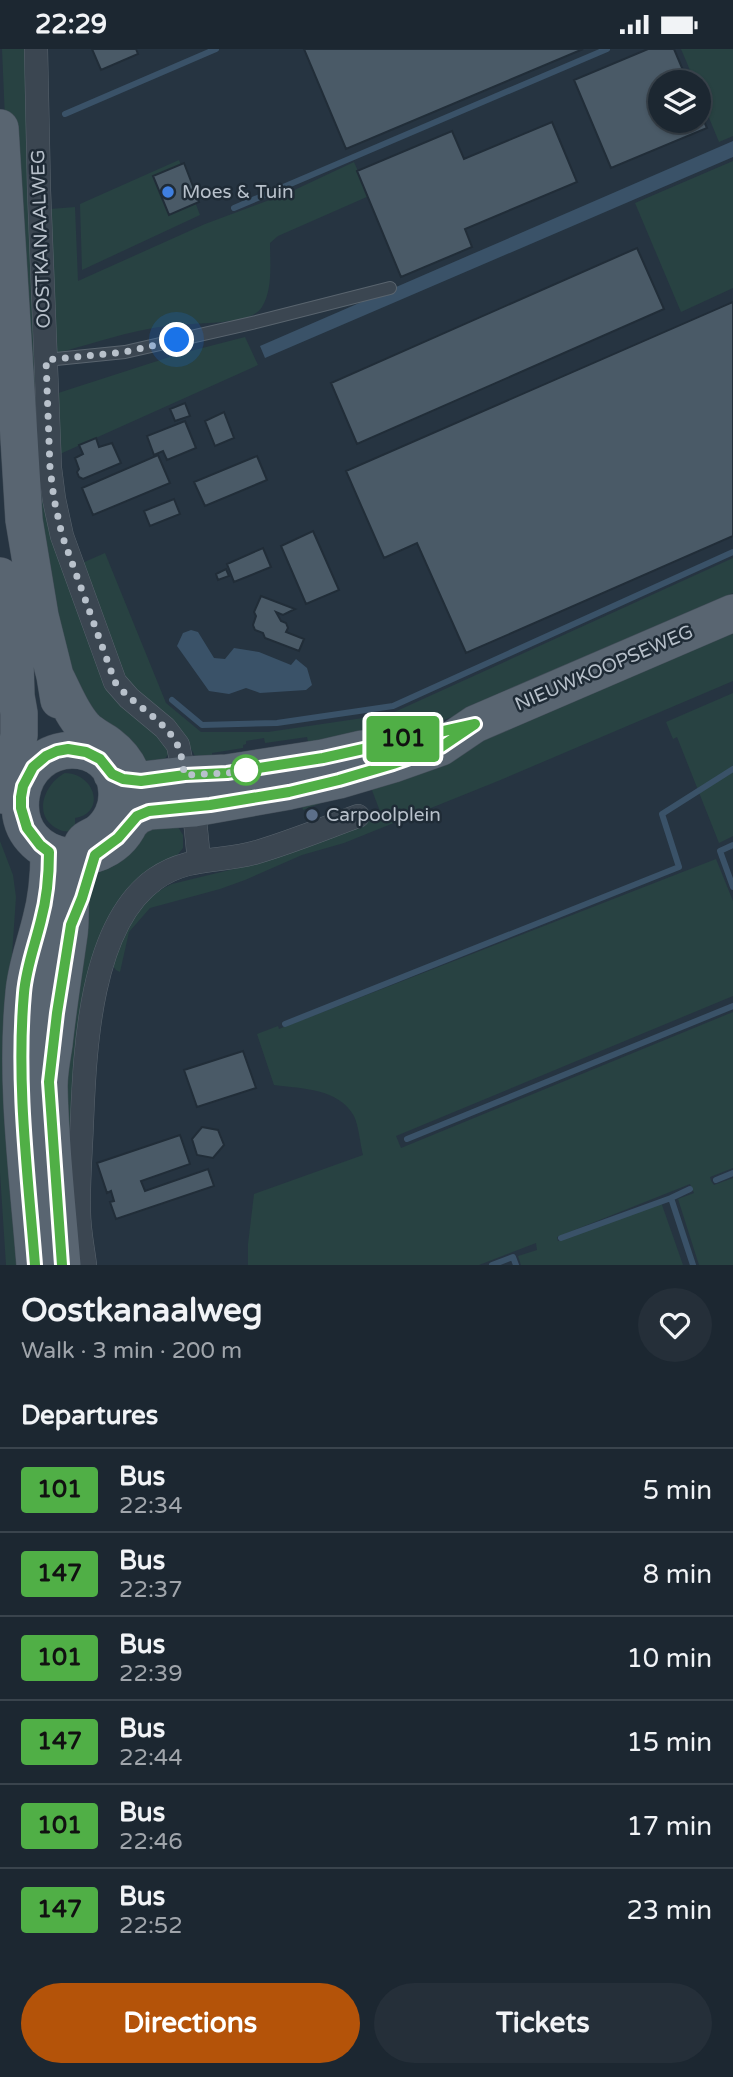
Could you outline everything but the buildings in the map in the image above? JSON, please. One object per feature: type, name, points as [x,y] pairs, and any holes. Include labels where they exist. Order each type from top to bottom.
[{"type":"main road","name":"OOSTKANAALWEG","points":[[0,128],[24,520],[40,616],[55,676],[80,723],[108,762]]},
{"type":"main road","points":[[0,576],[15,661],[19,735],[2,804],[7,827],[18,849],[27,880],[29,959]]},
{"type":"main road","name":"NIEUWKOOPSEWEG","points":[[130,823],[137,816],[227,773],[323,758],[475,724],[733,613]]},
{"type":"main road","points":[[15,661],[40,734],[41,760]]},
{"type":"main road","points":[[62,750],[108,762],[135,802],[130,823],[118,838],[74,855],[40,845],[27,828],[21,808],[23,786],[33,767],[51,754],[62,750]]},
{"type":"main road","name":"NIEUWKOOPSEWEG","points":[[108,762],[190,792]]},
{"type":"main road","points":[[35,1265],[22,1112],[24,990],[47,887],[83,842],[104,828],[115,811],[117,792],[108,762]]},
{"type":"main road","points":[[62,1265],[49,1082],[71,925],[74,855]]},
{"type":"street","name":"OOSTKANAALWEG","points":[[36,49],[50,468],[54,499],[62,535],[115,682],[173,737],[180,750],[190,792],[199,860]]},
{"type":"street","points":[[85,1265],[79,1214],[85,1061],[97,982],[113,935],[130,905],[139,892],[157,878],[199,860],[239,857],[258,852],[358,815]]},
{"type":"lane","points":[[46,360],[125,352],[390,288]]},
{"type":"green space","points":[[2,49],[28,49],[64,568],[156,732],[168,746],[169,753],[164,760],[145,765],[79,701],[48,585],[5,119]]},
{"type":"green space","points":[[681,49],[733,49],[733,136],[719,142],[711,123],[711,70],[690,70]]},
{"type":"green space","points":[[179,160],[200,215],[82,270],[80,204]]},
{"type":"green space","points":[[733,161],[733,288],[681,312],[635,203]]},
{"type":"green space","points":[[354,162],[369,196],[278,236],[270,243],[268,293],[259,311],[244,318],[223,322],[176,325],[124,334],[53,354],[50,209],[75,207],[78,281],[205,224],[288,193]]},
{"type":"green space","points":[[245,337],[258,365],[60,454],[55,394],[179,354]]},
{"type":"green space","points":[[105,553],[166,703],[201,732],[268,732],[390,714],[733,558],[733,593],[639,634],[522,691],[444,720],[377,740],[309,746],[307,737],[265,743],[264,738],[246,741],[243,748],[212,753],[213,762],[197,760],[185,737],[121,673],[82,563]]},
{"type":"green space","points":[[733,629],[733,681],[344,843],[302,855],[220,889],[150,908],[129,932],[120,972],[112,965],[133,917],[148,899],[159,891],[172,884],[246,866],[381,814],[370,785],[303,810],[301,803]]},
{"type":"green space","points":[[733,693],[733,836],[719,843],[677,737],[673,739],[666,722]]},
{"type":"green space","points":[[65,773],[84,780],[93,794],[91,809],[85,815],[75,818],[75,832],[62,831],[50,823],[43,808],[52,784]]},
{"type":"green space","points":[[176,824],[183,835],[183,848],[97,956],[73,1198],[64,1089],[88,902],[98,874],[142,828]]},
{"type":"green space","points":[[0,841],[13,875],[16,897],[7,1027],[21,1265],[6,1265],[0,1173]]},
{"type":"green space","points":[[716,859],[733,901],[733,996],[396,1136],[401,1148],[733,1012],[733,1168],[710,1177],[714,1185],[733,1178],[733,1265],[699,1265],[678,1199],[694,1193],[690,1184],[557,1237],[558,1241],[661,1202],[683,1265],[521,1265],[518,1256],[537,1250],[536,1243],[479,1265],[248,1265],[254,1194],[363,1155],[354,1116],[339,1100],[319,1091],[274,1085],[257,1034],[278,1026],[279,1029]]},
{"type":"water","points":[[733,141],[733,157],[265,358],[260,346]]},
{"type":"water","points":[[191,630],[198,632],[214,658],[225,659],[234,648],[259,652],[291,665],[296,659],[307,668],[312,685],[306,690],[260,693],[246,688],[229,694],[209,691],[177,646],[183,633]]},
{"type":"waterway","points":[[65,114],[216,49]]},
{"type":"waterway","points":[[234,208],[607,49]]},
{"type":"waterway","points":[[172,700],[202,725],[277,723],[393,706],[733,552]]},
{"type":"waterway","points":[[285,1024],[679,867],[662,814],[733,769]]},
{"type":"waterway","points":[[733,845],[720,851],[733,887]]},
{"type":"waterway","points":[[407,1139],[733,1006]]},
{"type":"waterway","points":[[716,1180],[733,1173]]},
{"type":"waterway","points":[[671,1198],[690,1189]]},
{"type":"waterway","points":[[561,1238],[671,1198],[693,1265]]},
{"type":"waterway","points":[[492,1265],[513,1257],[516,1265]]},
{"type":"bus line","name":"101","points":[[35,1265],[22,1112],[22,1023],[29,959],[41,919],[49,877],[49,852],[27,828],[21,808],[23,786],[33,767],[46,756],[68,749],[91,754],[100,759],[112,774],[134,781],[227,773],[323,758],[475,724],[441,747],[339,780],[289,792],[194,808],[149,811],[137,816],[118,838],[95,855],[71,925],[49,1082],[62,1265]]},
{"type":"place","name":"Moes & Tuin","points":[[168,192]]},
{"type":"place","name":"Carpoolplein","points":[[312,815]]},
{"type":"route","points":[[177,340],[125,352],[46,360],[50,468],[54,499],[62,535],[115,682],[173,737],[180,750],[185,775],[246,770]]}]
